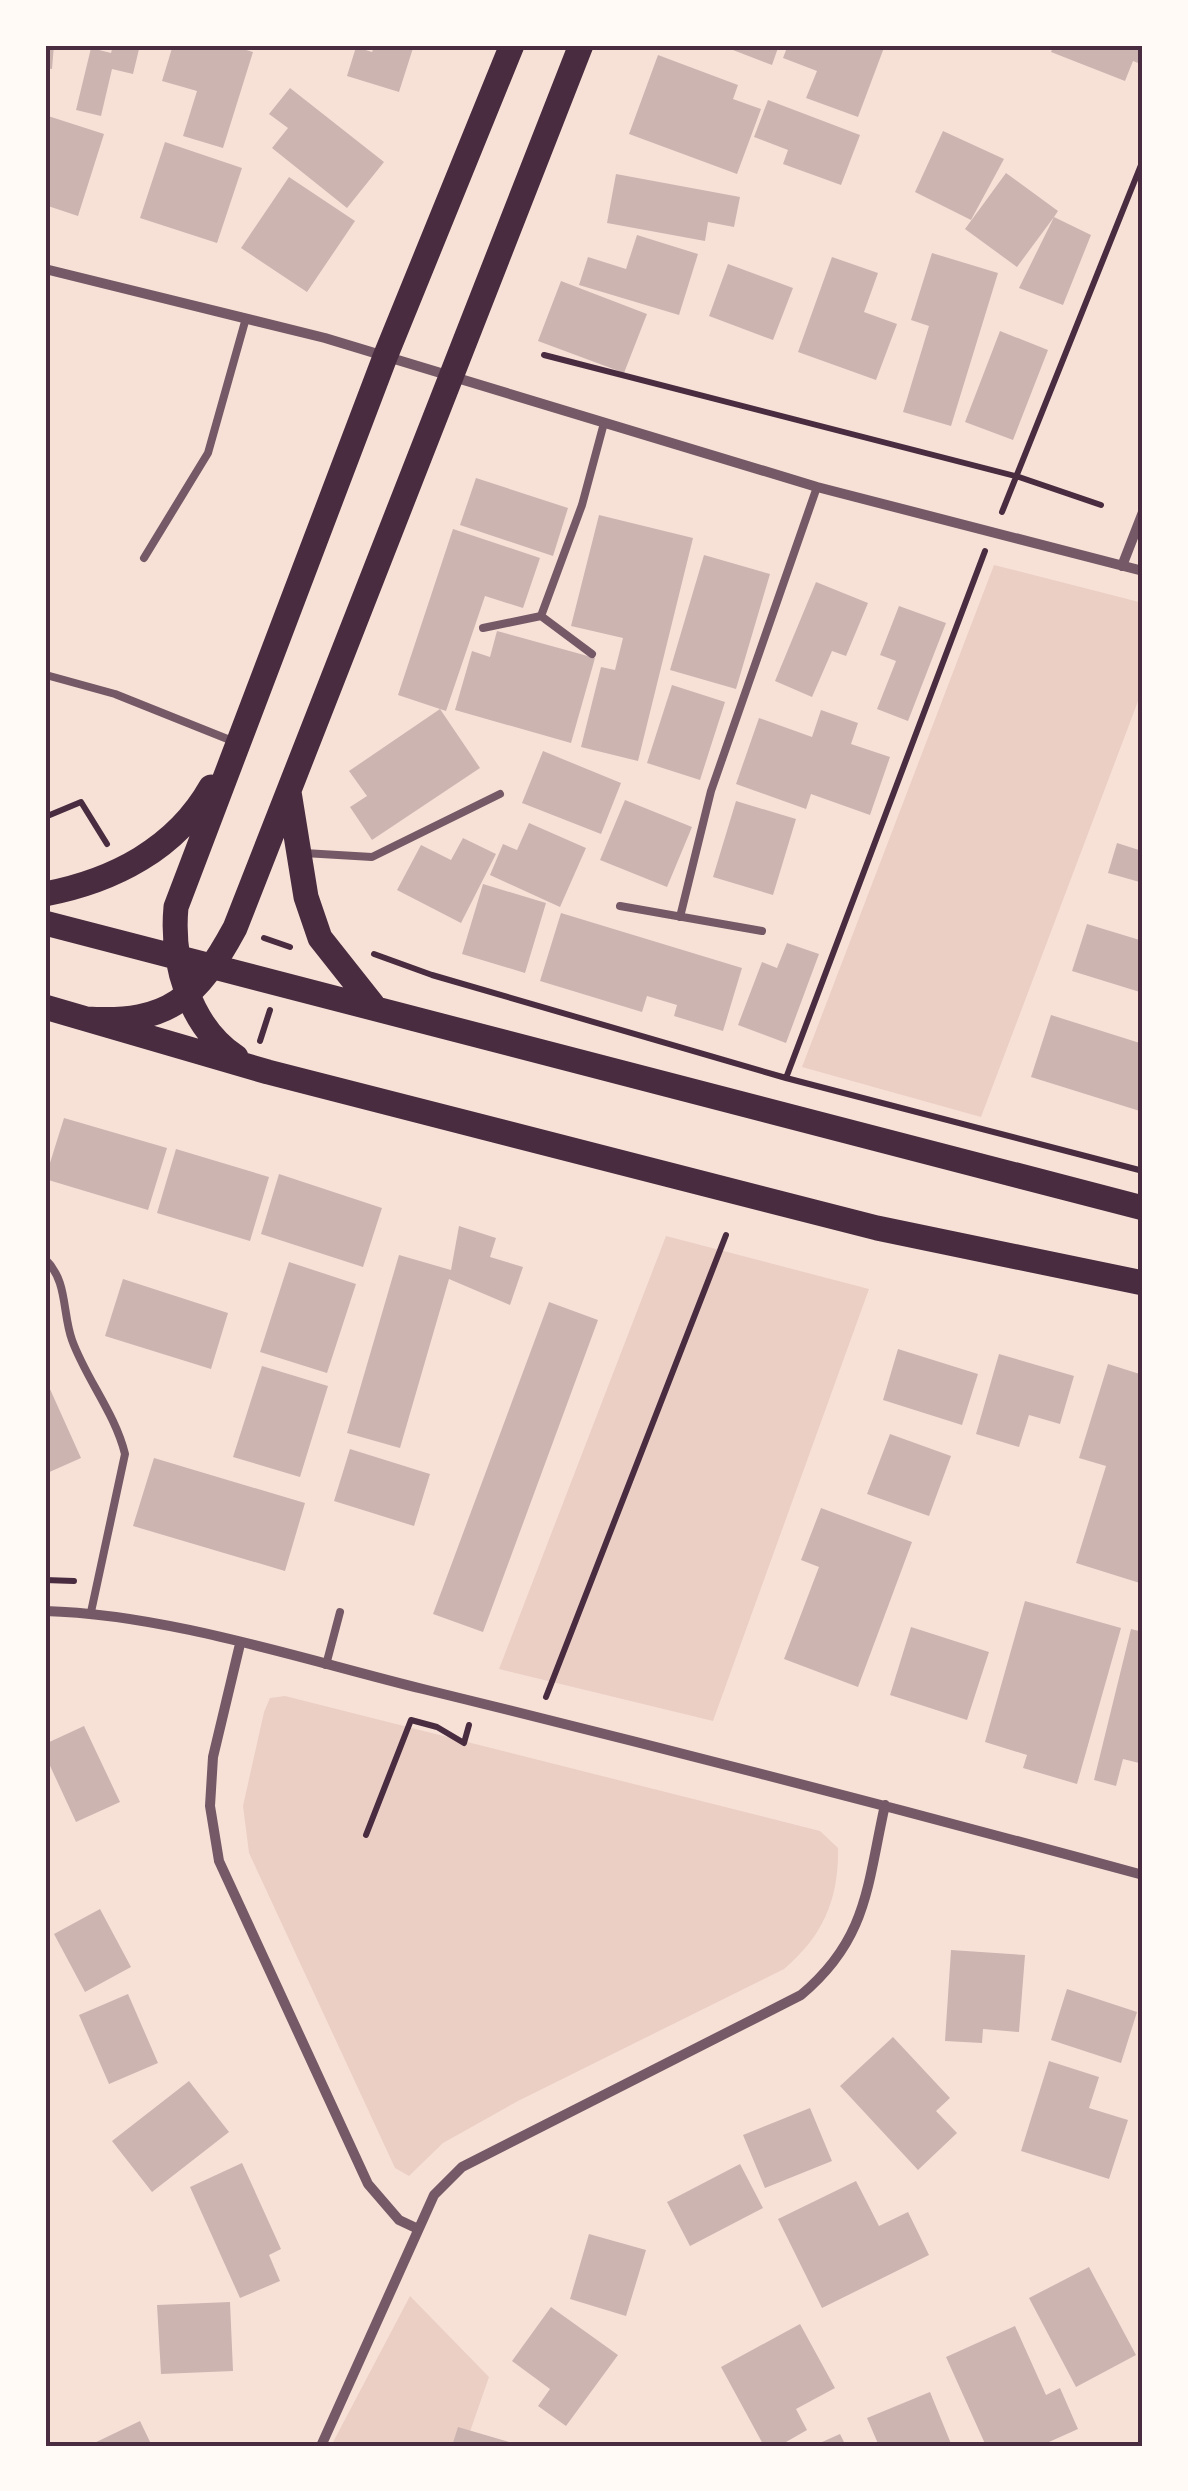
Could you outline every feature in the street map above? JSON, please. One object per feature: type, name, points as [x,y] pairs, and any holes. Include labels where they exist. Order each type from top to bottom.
[{"type":"main road","points":[[252,1067],[208,1031],[176,956],[176,907],[384,357],[512,45]]},
{"type":"main road","points":[[87,1019],[132,1022],[176,1004],[215,965],[235,928],[581,45]]},
{"type":"main road","points":[[45,894],[112,875],[151,853],[202,803],[237,742]]},
{"type":"main road","points":[[289,792],[298,852],[320,938],[374,1005]]},
{"type":"main road","points":[[45,923],[374,1005],[1143,1208]]},
{"type":"main road","points":[[45,1007],[252,1067],[876,1228],[1143,1283]]},
{"type":"street","points":[[45,269],[246,318],[817,486],[1143,571]]},
{"type":"street","points":[[1122,566],[1143,512]]},
{"type":"street","points":[[45,1612],[91,1612],[240,1644],[886,1805],[1143,1875]]},
{"type":"street","points":[[240,1644],[213,1758],[210,1806],[219,1862],[368,2184],[399,2220],[416,2228]]},
{"type":"street","points":[[321,2446],[434,2195],[462,2167],[801,1995],[833,1968],[856,1933],[886,1805]]},
{"type":"lane","points":[[144,558],[208,452],[246,318]]},
{"type":"lane","points":[[541,616],[582,505],[604,423]]},
{"type":"lane","points":[[680,917],[712,791],[793,568],[817,486]]},
{"type":"lane","points":[[483,628],[541,616],[592,654]]},
{"type":"lane","points":[[46,676],[115,694],[237,742]]},
{"type":"lane","points":[[298,852],[372,857],[500,794]]},
{"type":"lane","points":[[620,906],[762,931]]},
{"type":"lane","points":[[45,1259],[58,1276],[73,1344],[121,1436],[125,1454],[91,1612]]},
{"type":"lane","points":[[326,1665],[340,1612]]},
{"type":"path","points":[[786,1078],[991,534],[1019,478],[1143,160]]},
{"type":"path","points":[[544,355],[1019,478],[1100,505]]},
{"type":"path","points":[[45,817],[81,802],[108,846]]},
{"type":"path","points":[[261,937],[306,953]]},
{"type":"path","points":[[252,1067],[288,946]]},
{"type":"path","points":[[366,950],[432,975],[786,1078],[1143,1171]]},
{"type":"path","points":[[541,1718],[726,1236]]},
{"type":"path","points":[[366,1834],[410,1720],[436,1727],[464,1743],[474,1702]]},
{"type":"shaded area","points":[[994,565],[1143,603],[1143,688],[981,1117],[802,1067]]},
{"type":"shaded area","points":[[666,1236],[869,1289],[713,1721],[499,1669]]},
{"type":"shaded area","points":[[285,1696],[820,1831],[838,1848],[832,1900],[809,1943],[784,1969],[518,2101],[443,2143],[409,2176],[395,2168],[249,1853],[243,1806],[264,1712],[270,1698]]},
{"type":"shaded area","points":[[410,2296],[489,2377],[465,2446],[331,2446]]},
{"type":"building","points":[[45,45],[54,45],[52,69],[45,68]]},
{"type":"building","points":[[113,45],[140,45],[133,74],[112,69],[101,116],[76,110],[91,48],[111,53]]},
{"type":"building","points":[[173,45],[230,45],[253,52],[223,148],[183,136],[197,91],[162,81]]},
{"type":"building","points":[[375,45],[414,45],[399,92],[347,76],[356,47],[372,52]]},
{"type":"building","points":[[720,45],[779,45],[772,65]]},
{"type":"building","points":[[788,45],[885,45],[858,117],[806,98],[817,71],[783,58]]},
{"type":"building","points":[[1054,45],[1143,45],[1143,65],[1133,61],[1125,81],[1051,52]]},
{"type":"building","points":[[658,55],[738,85],[733,99],[761,109],[737,174],[629,134]]},
{"type":"building","points":[[290,88],[384,162],[347,208],[272,148],[288,128],[269,114]]},
{"type":"building","points":[[768,100],[860,135],[841,185],[783,164],[788,150],[754,137]]},
{"type":"building","points":[[45,115],[104,134],[78,216],[45,205]]},
{"type":"building","points":[[943,131],[1004,159],[971,220],[915,192]]},
{"type":"building","points":[[165,142],[242,168],[217,243],[140,218]]},
{"type":"building","points":[[1006,173],[1058,211],[1017,267],[965,229]]},
{"type":"building","points":[[616,174],[740,197],[734,227],[708,222],[705,241],[607,223]]},
{"type":"building","points":[[289,177],[355,221],[307,292],[241,248]]},
{"type":"building","points":[[1054,217],[1091,235],[1063,305],[1019,288]]},
{"type":"building","points":[[637,235],[698,254],[679,315],[579,285],[588,257],[626,269]]},
{"type":"building","points":[[932,253],[998,273],[951,426],[903,412],[929,326],[911,320]]},
{"type":"building","points":[[832,257],[878,273],[864,312],[897,324],[876,380],[798,352]]},
{"type":"building","points":[[728,264],[793,288],[773,340],[709,316]]},
{"type":"building","points":[[561,281],[647,314],[624,373],[538,341]]},
{"type":"building","points":[[1000,331],[1048,350],[1013,440],[965,422]]},
{"type":"building","points":[[476,478],[568,508],[553,556],[460,525]]},
{"type":"building","points":[[599,515],[693,538],[638,761],[581,747],[601,667],[615,670],[623,638],[571,626]]},
{"type":"building","points":[[453,529],[540,558],[523,608],[485,596],[446,711],[398,695]]},
{"type":"building","points":[[704,555],[770,574],[736,689],[670,670]]},
{"type":"building","points":[[816,582],[868,603],[846,656],[832,651],[812,697],[775,681]]},
{"type":"building","points":[[899,606],[946,623],[908,721],[877,709],[896,661],[880,655]]},
{"type":"building","points":[[497,631],[595,658],[571,743],[455,710],[472,651],[490,657]]},
{"type":"building","points":[[672,685],[725,702],[700,780],[647,763]]},
{"type":"building","points":[[440,709],[480,768],[372,840],[350,807],[367,796],[349,771]]},
{"type":"building","points":[[821,710],[858,723],[851,744],[890,757],[870,815],[811,794],[806,809],[736,784],[759,718],[812,737]]},
{"type":"building","points":[[543,751],[621,783],[601,834],[522,803]]},
{"type":"building","points":[[625,800],[692,827],[667,887],[600,860]]},
{"type":"building","points":[[736,801],[796,819],[773,895],[713,877]]},
{"type":"building","points":[[529,823],[586,848],[560,907],[490,875],[503,844],[517,850]]},
{"type":"building","points":[[463,838],[496,854],[461,923],[397,890],[421,845],[451,860]]},
{"type":"building","points":[[1143,839],[1143,883],[1108,873],[1117,843],[1139,850]]},
{"type":"building","points":[[483,884],[546,903],[525,973],[462,954]]},
{"type":"building","points":[[561,913],[742,968],[723,1031],[674,1016],[677,1005],[647,996],[642,1012],[540,981]]},
{"type":"building","points":[[1087,924],[1143,941],[1143,993],[1072,971]]},
{"type":"building","points":[[787,943],[819,954],[786,1043],[738,1025],[762,962],[777,968]]},
{"type":"building","points":[[1051,1015],[1143,1044],[1143,1112],[1031,1077]]},
{"type":"building","points":[[64,1118],[167,1148],[148,1210],[45,1179]]},
{"type":"building","points":[[176,1149],[269,1177],[250,1241],[157,1213]]},
{"type":"building","points":[[279,1174],[382,1208],[363,1267],[261,1234]]},
{"type":"building","points":[[459,1226],[496,1238],[490,1257],[523,1267],[510,1305],[449,1279],[400,1448],[347,1433],[399,1255],[451,1270]]},
{"type":"building","points":[[289,1262],[356,1284],[327,1373],[260,1352]]},
{"type":"building","points":[[123,1279],[228,1313],[211,1369],[105,1336]]},
{"type":"building","points":[[549,1302],[598,1320],[483,1632],[433,1614]]},
{"type":"building","points":[[898,1349],[978,1374],[962,1425],[883,1400]]},
{"type":"building","points":[[999,1354],[1074,1376],[1060,1424],[1029,1415],[1019,1447],[976,1434]]},
{"type":"building","points":[[1108,1364],[1143,1375],[1143,1584],[1076,1563],[1106,1466],[1079,1458]]},
{"type":"building","points":[[262,1366],[328,1386],[300,1477],[233,1457]]},
{"type":"building","points":[[45,1378],[81,1458],[45,1474]]},
{"type":"building","points":[[890,1434],[951,1456],[929,1516],[867,1494]]},
{"type":"building","points":[[350,1449],[430,1474],[414,1526],[334,1501]]},
{"type":"building","points":[[154,1458],[305,1503],[285,1571],[133,1526]]},
{"type":"building","points":[[821,1508],[912,1542],[858,1687],[784,1659],[819,1567],[801,1560]]},
{"type":"building","points":[[1025,1601],[1121,1628],[1077,1784],[1023,1768],[1027,1755],[985,1742]]},
{"type":"building","points":[[911,1627],[989,1652],[967,1720],[890,1695]]},
{"type":"building","points":[[1131,1629],[1143,1632],[1143,1764],[1123,1759],[1116,1786],[1094,1780]]},
{"type":"building","points":[[84,1726],[120,1802],[76,1822],[45,1755],[45,1744]]},
{"type":"building","points":[[100,1909],[131,1967],[85,1992],[54,1934]]},
{"type":"building","points":[[951,1950],[1025,1955],[1019,2032],[983,2029],[982,2043],[945,2041]]},
{"type":"building","points":[[1067,1989],[1137,2012],[1121,2063],[1051,2040]]},
{"type":"building","points":[[128,1994],[158,2063],[109,2084],[79,2015]]},
{"type":"building","points":[[893,2037],[950,2098],[936,2111],[957,2133],[918,2170],[840,2086]]},
{"type":"building","points":[[1049,2061],[1099,2077],[1089,2108],[1128,2120],[1109,2179],[1021,2151]]},
{"type":"building","points":[[189,2081],[229,2132],[152,2192],[112,2141]]},
{"type":"building","points":[[810,2108],[832,2161],[765,2188],[743,2135]]},
{"type":"building","points":[[242,2163],[281,2249],[269,2255],[280,2281],[240,2298],[190,2187]]},
{"type":"building","points":[[740,2164],[763,2208],[690,2246],[667,2202]]},
{"type":"building","points":[[856,2181],[879,2226],[908,2212],[929,2255],[822,2308],[778,2219]]},
{"type":"building","points":[[589,2234],[646,2250],[626,2316],[570,2299]]},
{"type":"building","points":[[1089,2267],[1136,2355],[1076,2387],[1029,2298]]},
{"type":"building","points":[[230,2302],[233,2371],[161,2374],[157,2305]]},
{"type":"building","points":[[551,2307],[618,2355],[566,2426],[538,2406],[550,2389],[512,2361]]},
{"type":"building","points":[[800,2324],[835,2388],[796,2409],[807,2430],[779,2446],[764,2446],[721,2367]]},
{"type":"building","points":[[1015,2326],[1046,2395],[1060,2388],[1078,2429],[1040,2446],[986,2446],[946,2357]]},
{"type":"building","points":[[930,2392],[952,2446],[879,2446],[867,2418]]},
{"type":"building","points":[[140,2421],[152,2446],[88,2446]]},
{"type":"building","points":[[458,2427],[519,2445],[519,2446],[452,2446]]},
{"type":"building","points":[[840,2434],[846,2446],[813,2446]]}]
